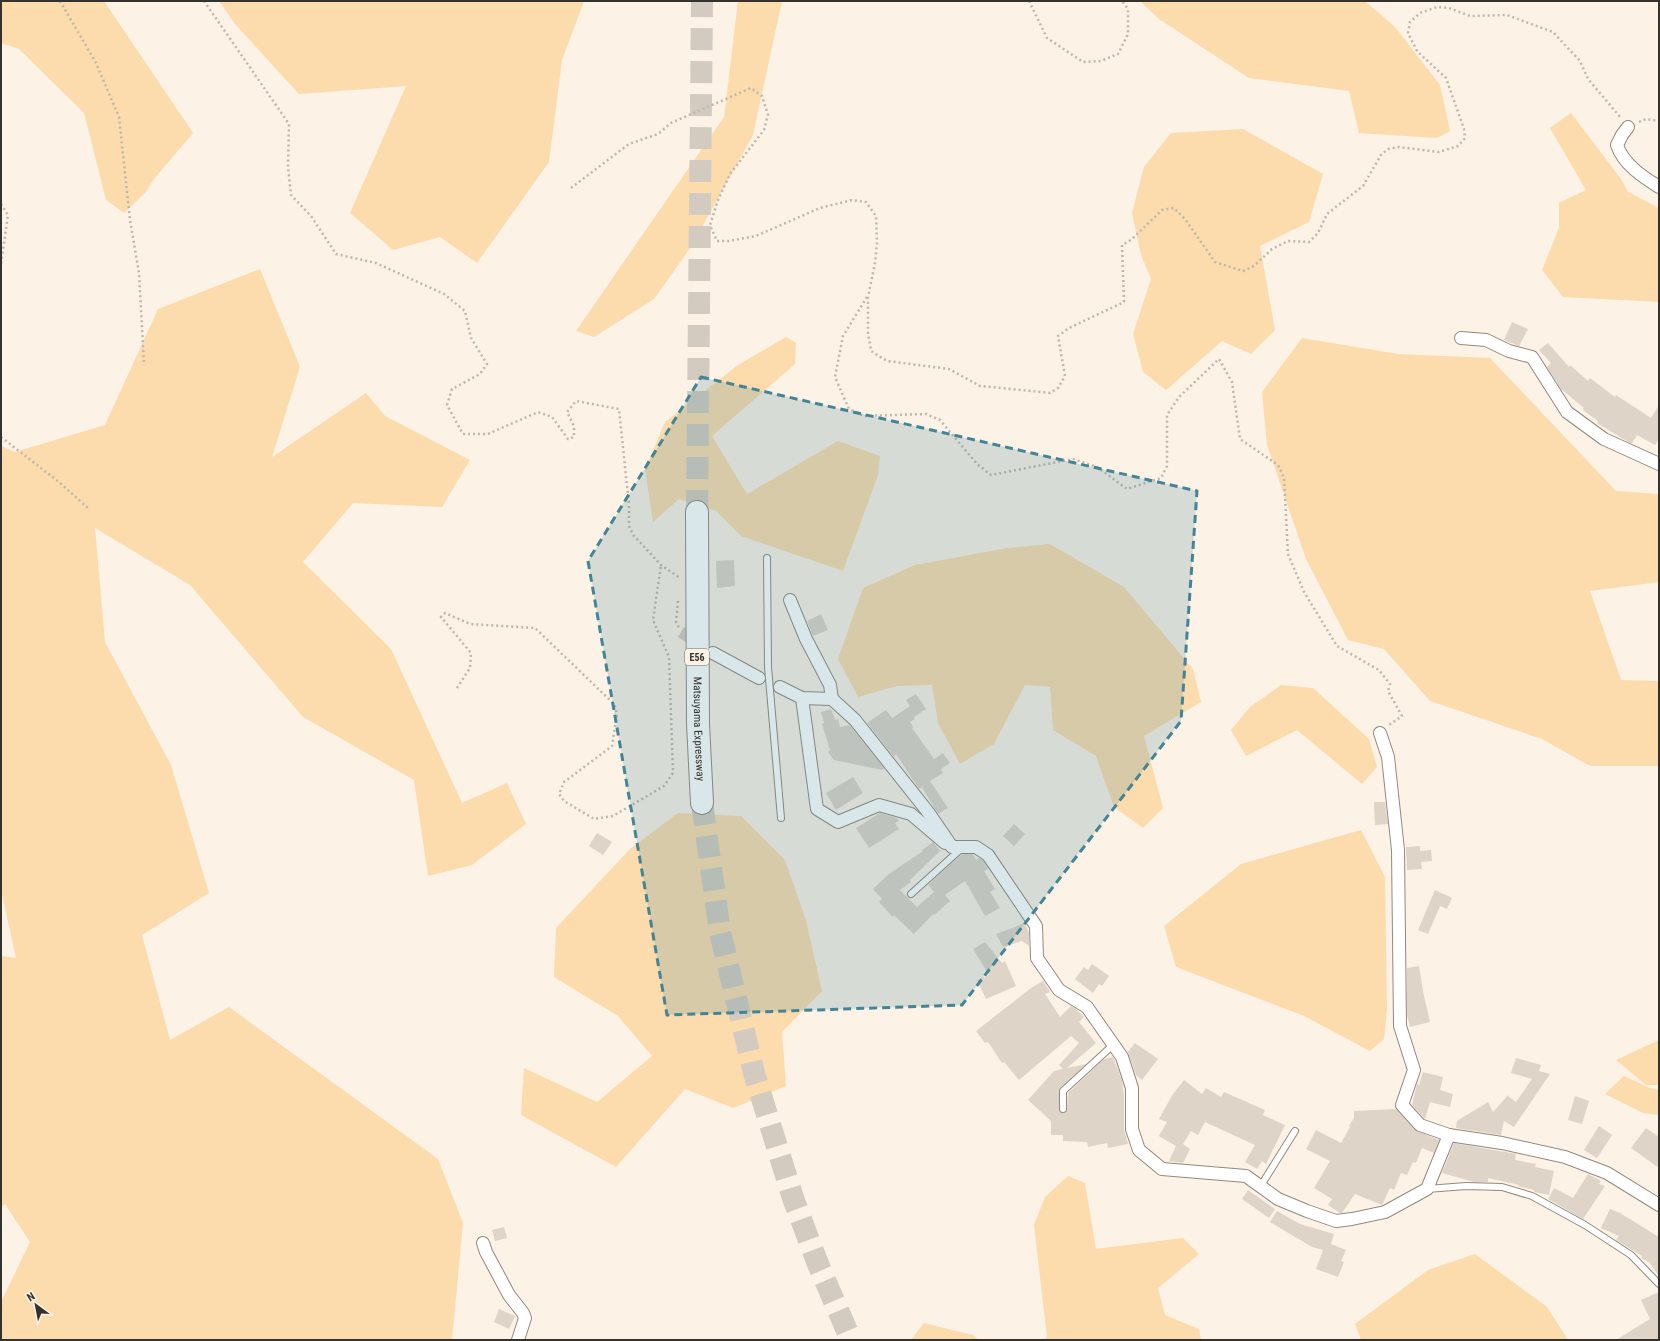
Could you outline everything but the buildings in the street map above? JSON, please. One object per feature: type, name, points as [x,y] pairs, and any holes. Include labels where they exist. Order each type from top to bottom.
[{"type":"highway","name":"Matsuyama Expressway","points":[[697,512],[698,709],[702,803]]},
{"type":"street","points":[[1628,127],[1622,134],[1617,145],[1620,153],[1639,174],[1659,187]]},
{"type":"street","points":[[1461,338],[1486,340],[1509,351],[1532,358],[1567,412],[1604,439],[1659,464]]},
{"type":"street","points":[[790,600],[806,639],[830,685],[832,699],[855,720],[957,847]]},
{"type":"street","points":[[713,653],[759,678]]},
{"type":"street","points":[[780,687],[802,698],[832,699]]},
{"type":"street","points":[[802,698],[817,809],[838,822],[878,805],[911,814],[943,843],[957,847],[976,848],[988,855],[1036,926],[1037,958],[1059,990],[1087,1007],[1122,1057],[1132,1088],[1132,1129],[1139,1150],[1162,1168],[1246,1176],[1278,1199],[1336,1221],[1385,1212],[1427,1189],[1449,1135]]},
{"type":"street","points":[[1380,733],[1388,757],[1398,850],[1400,1026],[1414,1070],[1402,1105],[1420,1125],[1449,1135],[1502,1143],[1565,1156],[1607,1173],[1659,1205]]},
{"type":"street","points":[[484,1243],[486,1252],[509,1295],[523,1312],[525,1318],[518,1340]]},
{"type":"lane","points":[[767,558],[768,667],[781,818]]},
{"type":"lane","points":[[911,894],[957,847]]},
{"type":"lane","points":[[1063,1109],[1063,1091],[1113,1045]]},
{"type":"lane","points":[[1260,1186],[1295,1132]]},
{"type":"lane","points":[[1427,1189],[1466,1186],[1502,1187],[1532,1196],[1585,1225],[1631,1255],[1659,1284]]},
{"type":"path","points":[[60,1],[96,63],[119,117],[130,220],[139,272],[144,364]]},
{"type":"path","points":[[204,1],[289,124],[288,167],[291,195],[311,216],[336,254],[376,263],[444,294],[465,311],[471,338],[487,364],[480,374],[452,389],[447,405],[463,434],[488,434],[538,412],[552,417],[568,439],[574,437],[574,426],[567,412],[576,401],[619,409],[629,505],[629,526],[634,536],[661,565],[680,578],[679,583]]},
{"type":"path","points":[[1029,1],[1047,38],[1083,62],[1101,61],[1118,54],[1128,34],[1128,9],[1122,1]]},
{"type":"path","points":[[571,188],[629,144],[658,134],[671,124],[752,88],[762,96],[768,115],[764,130],[730,174],[718,200],[710,225],[717,241],[729,241],[756,236],[820,208],[852,200],[866,202],[876,216],[877,243],[875,263],[868,297],[868,333],[871,351],[887,361],[949,369],[980,386],[1050,393],[1058,388],[1065,376],[1058,336],[1069,328],[1124,302],[1122,245],[1131,240],[1162,210],[1174,208],[1185,219],[1215,262],[1243,271],[1254,266],[1272,249],[1288,241],[1309,242],[1318,233],[1327,214],[1363,186],[1381,155],[1388,149],[1399,147],[1439,152],[1458,146],[1465,138],[1464,128],[1446,78],[1417,51],[1408,33],[1410,22],[1420,13],[1437,6],[1449,8],[1470,16],[1507,15],[1553,32],[1580,61],[1588,79],[1628,127],[1646,118],[1659,121]]},
{"type":"path","points":[[1,204],[8,215],[1,264]]},
{"type":"path","points":[[868,297],[843,336],[835,376],[849,409],[864,416],[926,414],[940,420],[977,464],[991,475],[1073,458],[1097,467],[1127,489],[1161,478],[1167,466],[1167,415],[1179,397],[1219,359],[1232,382],[1240,439],[1278,465],[1284,478],[1288,554],[1304,592],[1337,646],[1379,670],[1390,684],[1388,691],[1402,716],[1380,733]]},
{"type":"path","points":[[1,437],[89,508]]},
{"type":"path","points":[[458,688],[470,668],[471,653],[441,617],[446,614],[470,624],[535,628],[614,704],[617,714],[612,746],[564,782],[559,794],[564,801],[594,819],[613,816],[664,786],[673,773],[669,657],[653,620],[661,565]]},
{"type":"path","points":[[679,595],[676,622],[681,632]]},
{"type":"highlighted area","points":[[701,377],[1197,491],[1181,721],[962,1005],[667,1015],[588,561]]},
{"type":"shaded area","points":[[1,1],[104,1],[193,133],[154,179],[145,193],[124,213],[106,200],[84,113],[19,49],[1,43]]},
{"type":"shaded area","points":[[219,1],[584,1],[562,60],[549,162],[477,263],[440,237],[393,250],[350,213],[406,86],[299,94],[235,24]]},
{"type":"shaded area","points":[[738,1],[782,1],[753,135],[691,247],[654,299],[594,337],[576,331],[724,117]]},
{"type":"shaded area","points":[[1140,1],[1365,1],[1395,27],[1440,85],[1450,131],[1437,138],[1359,133],[1349,91],[1249,78],[1159,19]]},
{"type":"shaded area","points":[[1571,113],[1621,179],[1628,192],[1659,208],[1659,302],[1563,297],[1542,270],[1559,228],[1559,203],[1586,190],[1550,128]]},
{"type":"shaded area","points":[[1243,129],[1323,174],[1309,222],[1260,246],[1275,330],[1251,354],[1222,341],[1166,390],[1143,372],[1133,334],[1151,279],[1141,255],[1132,213],[1144,167],[1171,133]]},
{"type":"shaded area","points":[[260,269],[300,367],[272,457],[366,393],[385,416],[470,460],[442,507],[353,503],[303,562],[391,649],[462,803],[507,783],[526,824],[472,865],[428,876],[414,780],[303,717],[190,585],[95,528],[105,642],[171,765],[209,893],[142,935],[170,1040],[229,1007],[438,1159],[463,1223],[452,1340],[1,1340],[1,1302],[30,1242],[5,1204],[1,1207],[1,956],[16,958],[1,890],[1,446],[15,452],[105,425],[158,309]]},
{"type":"shaded area","points":[[786,337],[796,343],[795,364],[712,436],[747,494],[838,441],[880,456],[878,475],[843,571],[741,536],[716,511],[679,499],[653,522],[645,469],[665,422],[738,365]]},
{"type":"shaded area","points":[[1302,338],[1398,354],[1490,358],[1616,491],[1659,494],[1659,582],[1590,591],[1621,680],[1659,681],[1659,766],[1590,766],[1542,739],[1430,701],[1384,649],[1348,640],[1306,559],[1267,445],[1262,392]]},
{"type":"shaded area","points":[[1050,544],[1124,587],[1193,669],[1201,702],[1144,736],[1163,808],[1143,828],[1114,807],[1096,756],[1053,730],[1050,687],[1025,685],[994,744],[960,764],[938,723],[932,685],[897,686],[858,697],[838,659],[863,588],[915,565],[1007,548]]},
{"type":"shaded area","points":[[1281,685],[1313,688],[1369,739],[1377,767],[1362,784],[1297,730],[1246,756],[1231,730],[1250,707]]},
{"type":"shaded area","points":[[678,813],[741,816],[785,860],[806,920],[822,991],[782,1032],[786,1086],[733,1108],[685,1089],[616,1167],[521,1115],[524,1068],[597,1102],[652,1056],[618,1016],[554,977],[556,928],[631,848]]},
{"type":"shaded area","points":[[1361,830],[1385,877],[1387,1009],[1384,1039],[1370,1051],[1304,1016],[1176,967],[1164,926],[1241,864]]},
{"type":"shaded area","points":[[1659,1040],[1659,1085],[1646,1085],[1616,1060]]},
{"type":"shaded area","points":[[1624,1076],[1650,1088],[1659,1090],[1659,1115],[1643,1113],[1605,1094]]},
{"type":"shaded area","points":[[1068,1176],[1085,1183],[1096,1249],[1183,1238],[1199,1254],[1158,1288],[1165,1315],[1199,1329],[1201,1340],[1043,1340],[1047,1337],[1034,1225],[1045,1197]]},
{"type":"shaded area","points":[[1475,1254],[1547,1307],[1568,1340],[1361,1340],[1355,1324],[1428,1270]]},
{"type":"shaded area","points":[[924,1323],[973,1335],[979,1340],[911,1340]]},
{"type":"tunnel","points":[[697,512],[702,1]]},
{"type":"tunnel","points":[[681,632],[700,644]]},
{"type":"tunnel","points":[[702,803],[720,932],[754,1073],[793,1198],[818,1264],[851,1340]]}]
